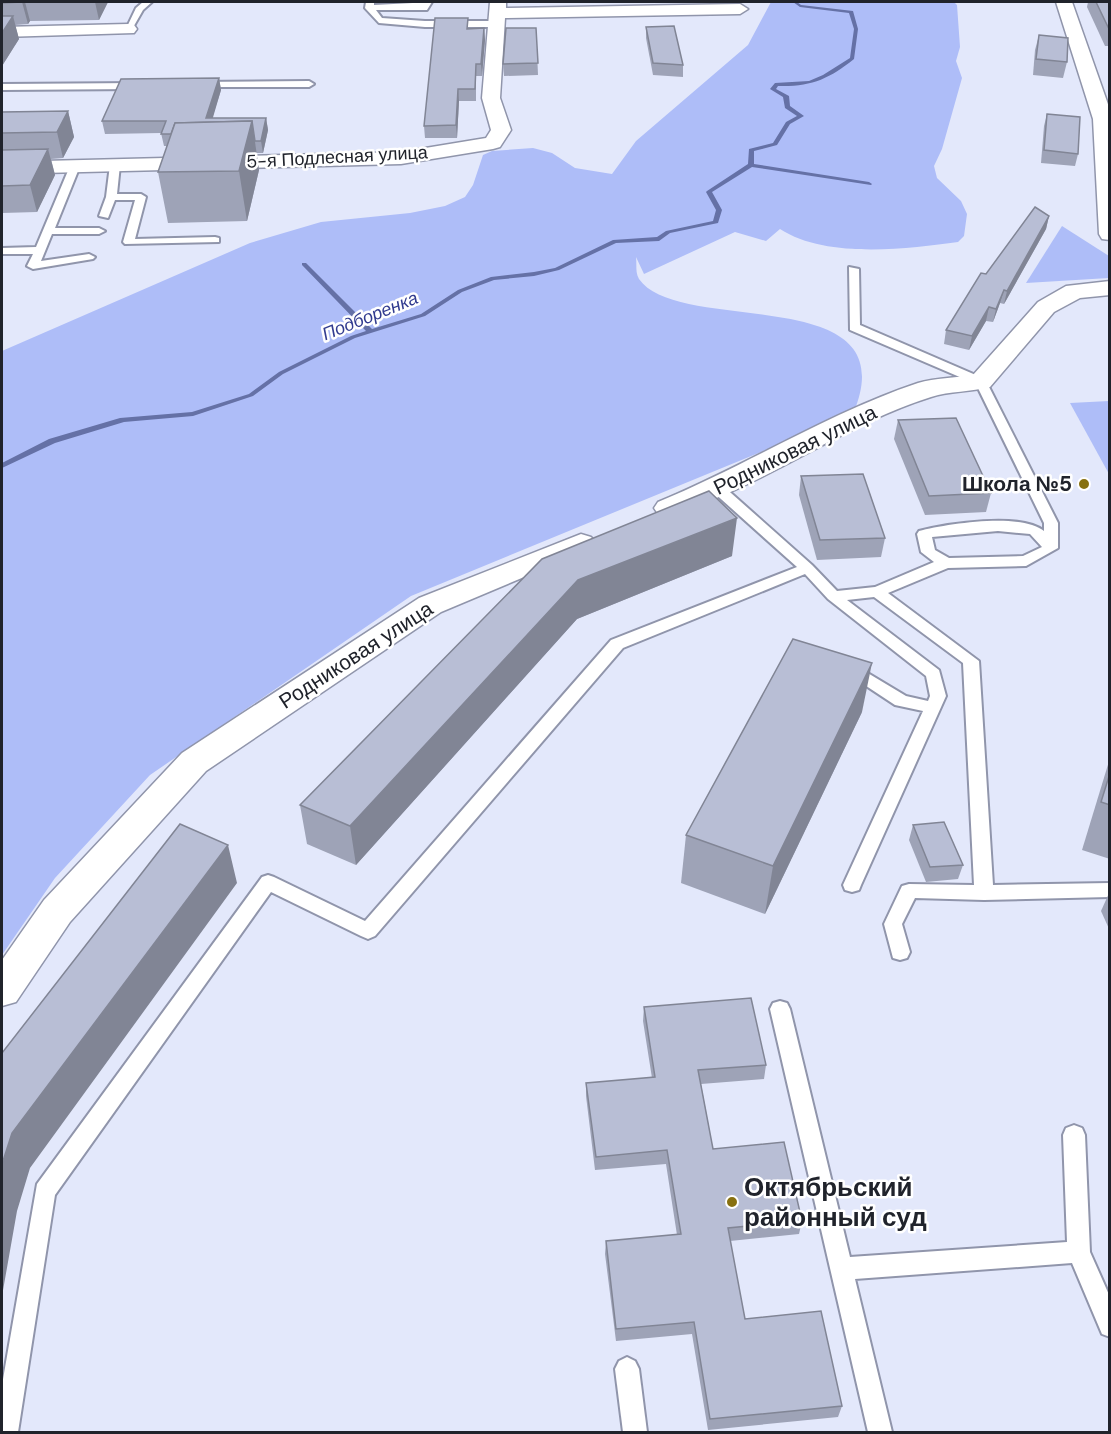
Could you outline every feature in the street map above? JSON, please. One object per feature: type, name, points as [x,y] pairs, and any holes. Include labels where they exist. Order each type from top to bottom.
[{"type":"street","points":[[1064,2],[1105,112],[1110,234]]},
{"type":"street","points":[[498,13],[740,9]]},
{"type":"street","name":"5-я Подлесная улица","points":[[2,168],[401,158],[493,143],[501,130],[491,99],[498,13]]},
{"type":"street","points":[[2,32],[128,29]]},
{"type":"street","points":[[981,382],[1046,307],[1074,291],[1110,288]]},
{"type":"street","name":"Родниковая улица","points":[[640,519],[717,488],[845,423],[927,389],[981,382]]},
{"type":"street","name":"Родниковая улица","points":[[2,990],[57,911],[194,762],[430,605],[607,533]]},
{"type":"lane","points":[[128,29],[140,8],[148,2]]},
{"type":"lane","points":[[370,4],[427,7],[428,2]]},
{"type":"lane","points":[[370,4],[379,20],[402,23],[498,13]]},
{"type":"lane","points":[[189,85],[309,84]]},
{"type":"lane","points":[[2,87],[155,86]]},
{"type":"lane","points":[[104,216],[111,197],[116,165]]},
{"type":"lane","points":[[75,166],[33,266],[89,257]]},
{"type":"lane","points":[[111,197],[142,192],[129,242],[215,240]]},
{"type":"lane","points":[[46,231],[99,231]]},
{"type":"lane","points":[[2,251],[38,250]]},
{"type":"lane","points":[[853,269],[854,327],[981,382],[1051,524],[1051,548]]},
{"type":"lane","points":[[717,488],[807,568],[833,596],[933,674],[939,696],[852,885]]},
{"type":"lane","points":[[946,563],[928,552],[924,534],[938,529],[1009,527],[1034,530],[1051,548]]},
{"type":"lane","points":[[833,596],[877,592],[946,563],[1026,561],[1051,548]]},
{"type":"lane","points":[[6,1432],[45,1191],[268,882],[368,931],[617,644],[807,568]]},
{"type":"lane","points":[[877,592],[971,661],[984,893]]},
{"type":"lane","points":[[837,658],[855,674],[901,701],[933,708]]},
{"type":"lane","points":[[900,952],[893,924],[909,891],[984,893],[1110,890]]},
{"type":"lane","points":[[780,1009],[880,1432]]},
{"type":"lane","points":[[1074,1135],[1079,1252],[1110,1326]]},
{"type":"lane","points":[[841,1269],[1079,1252]]},
{"type":"lane","points":[[627,1369],[636,1432]]},
{"type":"shaded area","points":[[771,2],[954,2],[957,5],[960,47],[956,61],[962,78],[942,149],[934,166],[937,178],[961,201],[967,214],[964,236],[958,242],[891,249],[867,249],[820,245],[780,229],[766,241],[735,232],[644,274],[636,257],[637,274],[639,279],[662,296],[697,306],[782,318],[821,327],[849,344],[862,372],[853,414],[411,596],[150,775],[55,878],[2,955],[2,351],[250,243],[321,222],[410,213],[445,206],[465,197],[473,185],[483,155],[492,151],[533,148],[552,153],[575,168],[612,174],[636,141],[748,45]]},
{"type":"shaded area","points":[[1062,226],[1109,256],[1109,278],[1026,283]]},
{"type":"shaded area","points":[[1110,401],[1109,474],[1070,403]]},
{"type":"building","points":[[1096,2],[1110,2],[1110,29],[1109,29]]},
{"type":"building","points":[[2,16],[13,16],[2,33]]},
{"type":"building","points":[[435,18],[468,18],[467,29],[484,28],[481,64],[476,64],[475,89],[458,89],[456,125],[424,126]]},
{"type":"building","points":[[674,26],[683,65],[653,63],[646,27]]},
{"type":"building","points":[[506,28],[536,28],[538,63],[503,64]]},
{"type":"building","points":[[1039,35],[1068,38],[1067,62],[1036,59]]},
{"type":"building","points":[[219,78],[206,118],[266,118],[261,141],[255,141],[252,121],[175,123],[171,134],[161,134],[166,121],[102,121],[121,79]]},
{"type":"building","points":[[68,111],[57,132],[2,133],[2,112]]},
{"type":"building","points":[[1047,114],[1080,117],[1078,154],[1044,150]]},
{"type":"building","points":[[252,121],[239,171],[158,172],[175,123]]},
{"type":"building","points":[[48,149],[30,185],[2,186],[2,150]]},
{"type":"building","points":[[1035,207],[1049,216],[1007,291],[1004,290],[996,309],[989,307],[972,336],[946,330],[981,273],[986,274]]},
{"type":"building","points":[[956,418],[991,493],[929,496],[898,420]]},
{"type":"building","points":[[863,474],[885,538],[820,540],[801,476]]},
{"type":"building","points":[[709,491],[737,518],[578,580],[350,826],[300,805],[542,559]]},
{"type":"building","points":[[793,639],[872,663],[773,866],[686,835]]},
{"type":"building","points":[[1110,773],[1110,805],[1101,802]]},
{"type":"building","points":[[944,822],[963,865],[930,867],[913,825]]},
{"type":"building","points":[[180,824],[228,845],[12,1133],[2,1164],[2,1053]]},
{"type":"building","name":"Октябрьский районный суд","points":[[751,998],[766,1065],[698,1070],[713,1149],[784,1142],[802,1221],[728,1228],[745,1319],[821,1311],[842,1406],[710,1419],[694,1322],[616,1329],[606,1241],[681,1234],[667,1150],[596,1157],[586,1083],[655,1077],[644,1007]]},
{"type":"waterway","name":"Подборенка","points":[[751,165],[751,150],[775,144],[788,123],[801,116],[787,107],[786,96],[773,89],[777,84],[810,83],[852,59],[856,29],[851,12],[800,6],[795,2]]},
{"type":"waterway","name":"Подборенка","points":[[371,331],[423,315],[460,291],[493,278],[557,269],[615,241],[659,239],[668,232],[716,222],[719,210],[709,192],[751,165]]},
{"type":"waterway","points":[[751,165],[869,184]]},
{"type":"waterway","points":[[304,264],[371,331]]},
{"type":"waterway","name":"Подборенка","points":[[2,466],[52,441],[123,420],[193,414],[251,395],[281,373],[353,337],[371,331]]},
{"type":"place","name":"Школа №5","points":[[1084,484]]},
{"type":"place","name":"Октябрьский районный суд","points":[[732,1202]]}]
